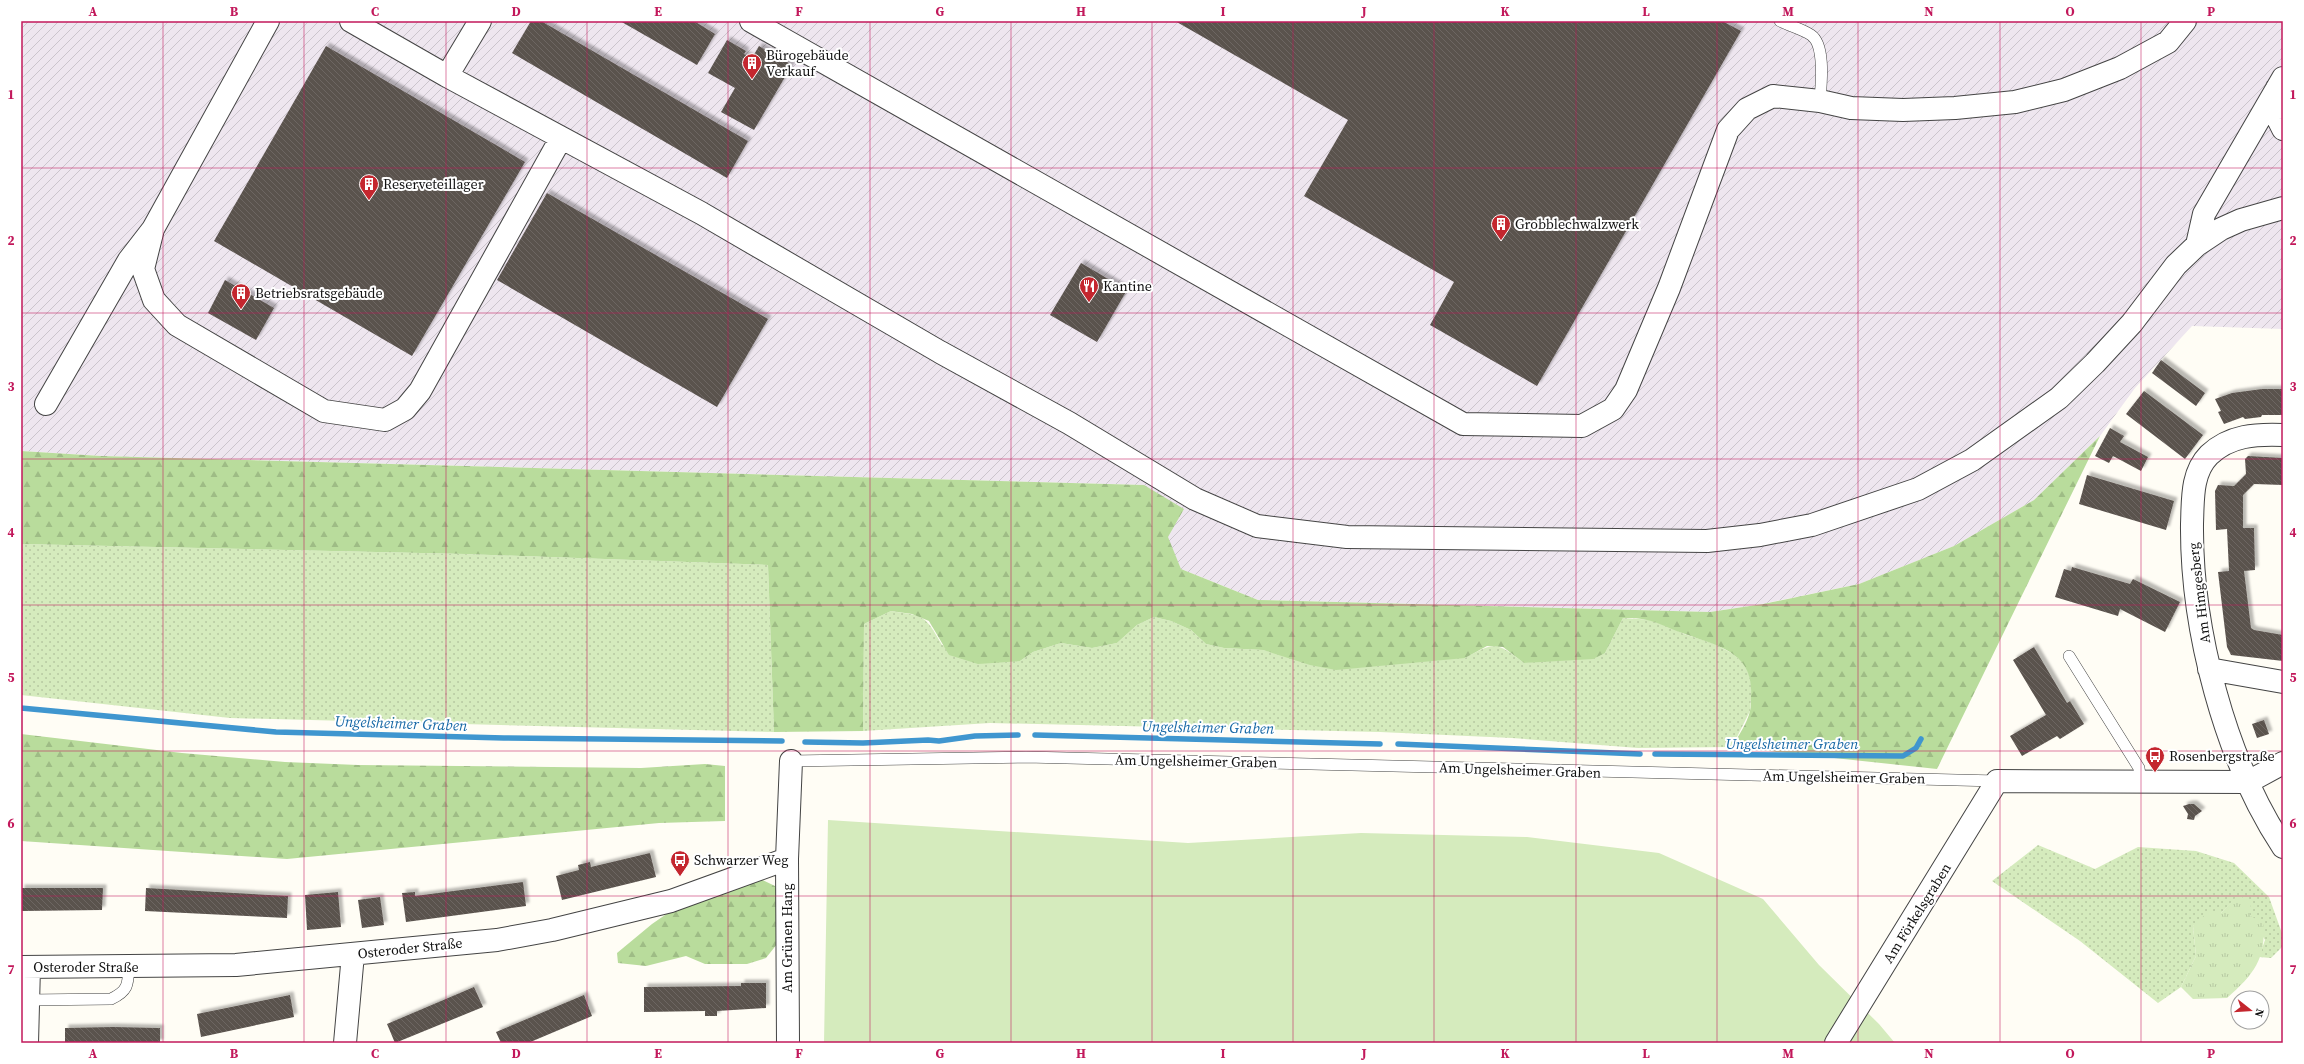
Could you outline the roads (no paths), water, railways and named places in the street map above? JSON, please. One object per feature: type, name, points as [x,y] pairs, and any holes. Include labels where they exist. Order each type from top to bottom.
[{"type":"street","points":[[46,404],[129,260],[153,229],[268,21]]},
{"type":"street","points":[[351,21],[447,76],[701,213],[933,348],[1069,423],[1195,499],[1257,526],[1347,537],[1707,541],[1812,525],[1918,489],[1972,460],[2059,398],[2095,363],[2132,323],[2176,265],[2198,245],[2221,229],[2241,220],[2283,208]]},
{"type":"street","points":[[447,76],[480,21]]},
{"type":"street","points":[[751,21],[1463,424],[1582,426],[1613,409],[1626,390],[1668,288],[1728,130],[1747,109],[1773,96],[1820,101],[1851,108],[1903,110],[1955,108],[2015,102],[2064,90],[2120,68],[2168,42],[2185,21]]},
{"type":"street","points":[[2198,245],[2204,214],[2280,83]]},
{"type":"street","points":[[2280,83],[2278,119],[2283,129]]},
{"type":"street","points":[[153,229],[144,269],[154,300],[177,325],[324,411],[385,420],[405,409],[420,391],[562,138]]},
{"type":"street","name":"Am Himgesberg","points":[[2283,435],[2253,434],[2237,438],[2210,455],[2198,473],[2193,500],[2192,559],[2209,669],[2227,728],[2248,782],[2265,820],[2283,847]]},
{"type":"street","points":[[2209,669],[2283,682]]},
{"type":"street","name":"Am Grünen Hang","points":[[788,1043],[787,860],[791,761]]},
{"type":"street","points":[[2248,782],[2283,763]]},
{"type":"street","name":"Am Ungelsheimer Graben","points":[[1997,781],[2248,782]]},
{"type":"street","name":"Am Förkelsgraben","points":[[1836,1043],[1997,781]]},
{"type":"street","name":"Osteroder Straße","points":[[25,967],[236,965],[497,940],[552,930],[671,900],[787,860]]},
{"type":"street","points":[[345,1043],[352,954]]},
{"type":"street","points":[[25,967],[28,1000],[27,1043]]},
{"type":"lane","points":[[1780,21],[1812,36],[1818,43],[1821,52],[1820,101]]},
{"type":"lane","points":[[2069,656],[2139,768],[2141,782]]},
{"type":"lane","name":"Am Ungelsheimer Graben","points":[[791,761],[1026,757],[1997,781]]},
{"type":"lane","points":[[28,1000],[110,999],[122,994],[128,982],[129,967]]},
{"type":"waterway","name":"Ungelsheimer Graben","points":[[21,708],[276,732],[504,738],[782,741]]},
{"type":"waterway","name":"Ungelsheimer Graben","points":[[805,742],[863,743],[928,740],[939,741],[975,736],[1018,735]]},
{"type":"waterway","name":"Ungelsheimer Graben","points":[[1035,735],[1380,744]]},
{"type":"waterway","name":"Ungelsheimer Graben","points":[[1655,754],[1903,756],[1916,748],[1921,739]]},
{"type":"waterway","name":"Ungelsheimer Graben","points":[[1398,744],[1640,754]]},
{"type":"place","name":"Bürogebäude Verkauf","points":[[752,80]]},
{"type":"place","name":"Reserveteillager","points":[[369,201]]},
{"type":"place","name":"Grobblechwalzwerk","points":[[1501,241]]},
{"type":"place","name":"Kantine","points":[[1089,303]]},
{"type":"place","name":"Betriebsratsgebäude","points":[[241,310]]},
{"type":"place","name":"Rosenbergstraße","points":[[2155,773]]},
{"type":"place","name":"Schwarzer Weg","points":[[680,877]]}]
